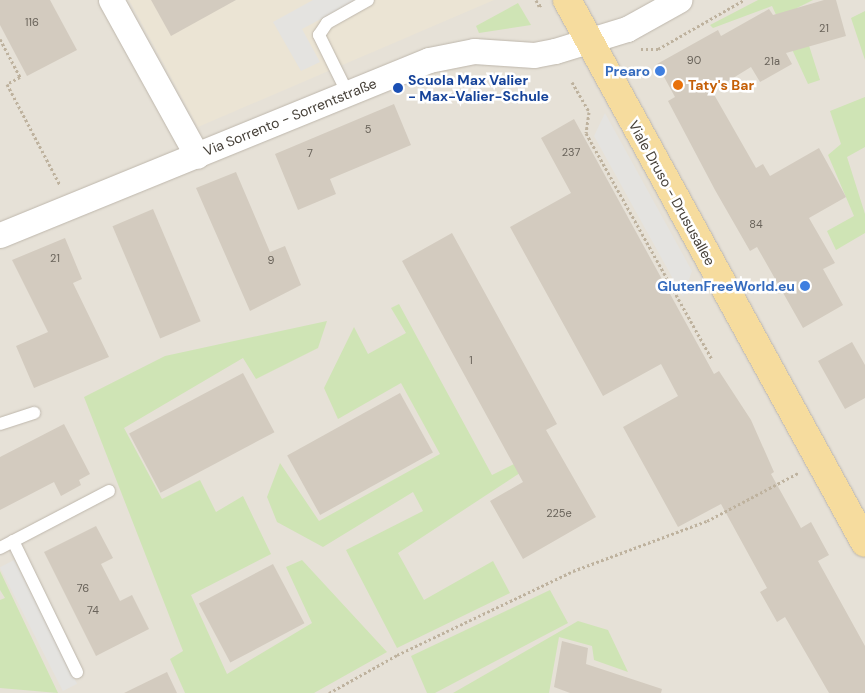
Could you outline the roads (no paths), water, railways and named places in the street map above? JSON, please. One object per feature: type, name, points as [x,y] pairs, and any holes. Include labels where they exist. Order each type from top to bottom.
[{"type":"main road","name":"Viale Druso - Drususallee","points":[[567,0],[588,43],[865,543]]},
{"type":"street","points":[[112,0],[196,156]]},
{"type":"street","name":"Via Sorrento - Sorrentstraße","points":[[0,234],[452,53],[534,55],[588,43],[627,29],[678,0]]},
{"type":"lane","points":[[348,94],[320,34],[327,24],[368,0]]},
{"type":"lane","points":[[0,424],[34,413]]},
{"type":"lane","points":[[0,548],[109,491]]},
{"type":"lane","points":[[13,541],[77,672]]},
{"type":"place","name":"Prearo","points":[[660,71]]},
{"type":"place","name":"Taty's Bar","points":[[678,85]]},
{"type":"place","name":"Scuola Max Valier - Max-Valier-Schule","points":[[398,88]]},
{"type":"place","name":"GlutenFreeWorld.eu","points":[[805,286]]}]
